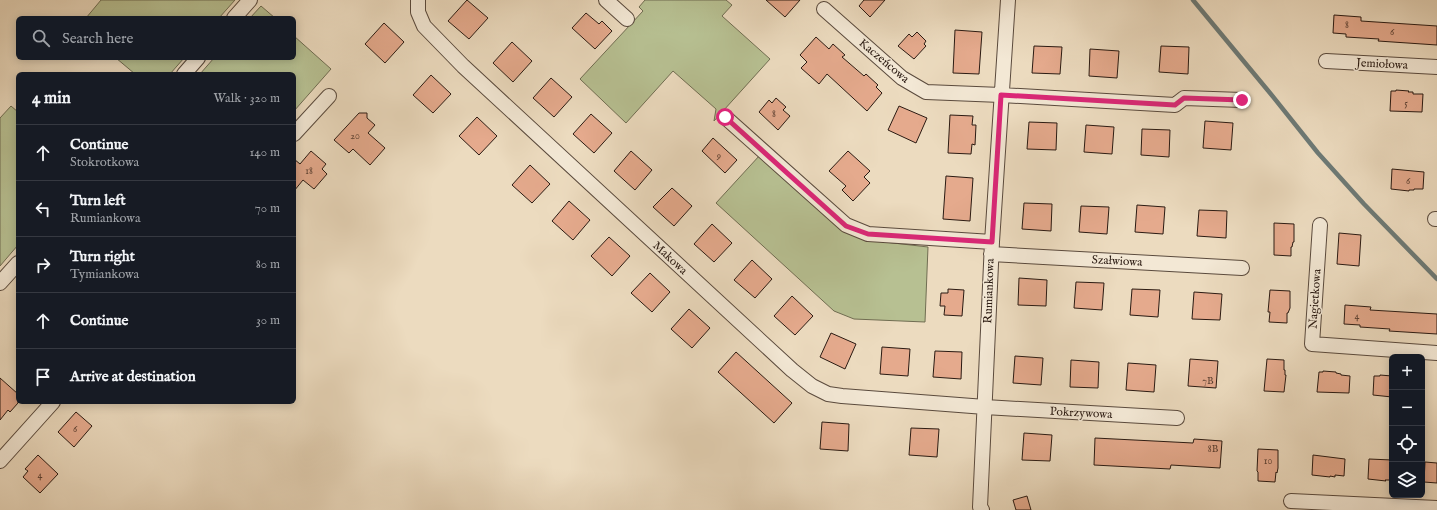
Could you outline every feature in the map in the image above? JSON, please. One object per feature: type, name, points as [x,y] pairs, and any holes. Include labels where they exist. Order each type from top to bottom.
[{"type":"street","points":[[236,16],[250,0]]},
{"type":"street","name":"Makowa","points":[[418,0],[418,12],[424,26],[463,66],[742,326],[812,386],[828,394],[842,396],[984,407]]},
{"type":"street","points":[[606,0],[627,19]]},
{"type":"street","name":"Rumiankowa","points":[[982,510],[980,507],[991,248],[1008,0]]},
{"type":"street","name":"Kaczeńcowa","points":[[824,9],[902,78],[926,92],[1175,105],[1184,98],[1242,100]]},
{"type":"street","points":[[186,72],[196,60]]},
{"type":"street","name":"Jemiołowa","points":[[1326,61],[1437,67]]},
{"type":"street","points":[[296,132],[328,96]]},
{"type":"street","name":"Szałwiowa","points":[[725,117],[846,226],[868,234],[991,248],[1242,268]]},
{"type":"street","name":"Nagietkowa","points":[[1320,225],[1312,344],[1437,353]]},
{"type":"street","points":[[0,283],[16,264]]},
{"type":"street","points":[[0,461],[51,404]]},
{"type":"street","name":"Pokrzywowa","points":[[984,407],[1177,418]]},
{"type":"street","points":[[1290,501],[1437,508]]},
{"type":"green space","points":[[101,0],[235,0],[221,16],[88,16]]},
{"type":"green space","points":[[645,0],[726,0],[732,5],[722,16],[770,59],[714,121],[716,109],[673,71],[626,123],[580,79],[643,11],[639,7]]},
{"type":"green space","points":[[261,6],[273,16],[252,16]]},
{"type":"green space","points":[[296,38],[331,69],[296,109],[296,72],[202,72],[212,60],[296,60]]},
{"type":"green space","points":[[118,60],[182,60],[172,72],[133,72]]},
{"type":"green space","points":[[11,106],[16,110],[16,247],[0,266],[0,118]]},
{"type":"green space","points":[[760,155],[867,240],[928,247],[925,322],[854,319],[834,311],[716,203]]},
{"type":"building","points":[[467,0],[488,18],[469,39],[448,21]]},
{"type":"building","points":[[766,0],[800,0],[785,17]]},
{"type":"building","points":[[864,0],[885,0],[870,17],[859,6]]},
{"type":"building","points":[[586,13],[599,24],[602,21],[612,31],[595,49],[572,28]]},
{"type":"building","points":[[1334,15],[1361,17],[1361,21],[1437,26],[1437,45],[1346,37],[1346,34],[1333,33]]},
{"type":"building","points":[[384,23],[404,42],[385,63],[365,44]]},
{"type":"building","points":[[955,30],[982,32],[979,74],[953,73]]},
{"type":"building","points":[[917,32],[926,41],[924,44],[926,46],[914,59],[898,46],[909,34],[912,37]]},
{"type":"building","points":[[816,37],[829,49],[833,44],[845,55],[842,57],[864,76],[866,74],[878,85],[876,87],[882,93],[867,111],[827,74],[819,84],[801,68],[807,62],[800,55]]},
{"type":"building","points":[[512,42],[532,61],[513,82],[493,63]]},
{"type":"building","points":[[1034,46],[1062,47],[1060,74],[1032,73]]},
{"type":"building","points":[[1161,46],[1189,47],[1188,74],[1159,72]]},
{"type":"building","points":[[1090,49],[1119,51],[1117,78],[1089,76]]},
{"type":"building","points":[[431,75],[451,94],[433,113],[413,95]]},
{"type":"building","points":[[551,78],[572,97],[554,117],[533,98]]},
{"type":"building","points":[[1391,91],[1409,91],[1408,92],[1413,92],[1413,94],[1423,94],[1422,112],[1390,111]]},
{"type":"building","points":[[776,98],[786,107],[783,110],[790,116],[778,130],[759,112],[769,100],[772,103]]},
{"type":"building","points":[[899,106],[927,118],[916,143],[888,130]]},
{"type":"building","points":[[359,113],[367,113],[367,118],[375,125],[368,133],[385,148],[370,165],[353,149],[349,153],[334,140]]},
{"type":"building","points":[[591,114],[612,133],[594,153],[573,134]]},
{"type":"building","points":[[950,115],[973,116],[972,125],[976,125],[975,145],[972,144],[971,154],[948,153]]},
{"type":"building","points":[[477,117],[497,136],[479,155],[459,136]]},
{"type":"building","points":[[1205,121],[1233,123],[1231,150],[1203,148]]},
{"type":"building","points":[[1029,122],[1057,123],[1056,150],[1027,149]]},
{"type":"building","points":[[1086,125],[1114,127],[1112,154],[1084,152]]},
{"type":"building","points":[[1142,129],[1170,130],[1169,157],[1141,155]]},
{"type":"building","points":[[713,138],[737,160],[725,173],[702,151]]},
{"type":"building","points":[[311,151],[326,164],[322,169],[327,174],[314,189],[303,180],[296,189],[296,161],[300,164]]},
{"type":"building","points":[[631,151],[652,170],[635,190],[614,171]]},
{"type":"building","points":[[848,151],[870,171],[864,177],[870,183],[853,201],[842,190],[846,186],[829,171]]},
{"type":"building","points":[[530,165],[550,184],[532,203],[512,185]]},
{"type":"building","points":[[1392,169],[1424,172],[1423,189],[1414,189],[1409,191],[1391,189]]},
{"type":"building","points":[[946,176],[973,178],[970,221],[943,219]]},
{"type":"building","points":[[672,188],[692,206],[674,226],[653,207]]},
{"type":"building","points":[[569,201],[590,220],[573,240],[552,221]]},
{"type":"building","points":[[1024,203],[1052,204],[1051,231],[1022,229]]},
{"type":"building","points":[[1137,205],[1165,207],[1163,234],[1135,232]]},
{"type":"building","points":[[1081,206],[1109,207],[1107,234],[1079,232]]},
{"type":"building","points":[[1199,210],[1227,211],[1226,238],[1197,236]]},
{"type":"building","points":[[1274,223],[1294,224],[1294,242],[1291,247],[1291,256],[1274,255]]},
{"type":"building","points":[[712,224],[732,243],[714,262],[694,244]]},
{"type":"building","points":[[1339,233],[1361,235],[1359,266],[1337,264]]},
{"type":"building","points":[[609,237],[630,256],[612,276],[591,256]]},
{"type":"building","points":[[752,260],[772,279],[755,298],[734,280]]},
{"type":"building","points":[[650,273],[670,292],[652,312],[631,293]]},
{"type":"building","points":[[1019,278],[1047,280],[1046,306],[1018,305]]},
{"type":"building","points":[[1076,282],[1104,283],[1102,310],[1074,308]]},
{"type":"building","points":[[948,289],[964,290],[962,316],[944,315],[945,306],[940,306],[941,293],[948,293]]},
{"type":"building","points":[[1132,289],[1160,290],[1158,317],[1130,315]]},
{"type":"building","points":[[1270,290],[1290,291],[1290,308],[1287,313],[1287,323],[1269,322],[1270,312],[1268,312]]},
{"type":"building","points":[[1194,292],[1222,294],[1220,320],[1192,319]]},
{"type":"building","points":[[792,296],[813,316],[795,335],[774,316]]},
{"type":"building","points":[[1345,305],[1371,307],[1370,310],[1437,314],[1437,334],[1389,331],[1390,329],[1360,327],[1360,325],[1344,324]]},
{"type":"building","points":[[689,309],[710,328],[692,348],[671,329]]},
{"type":"building","points":[[831,333],[856,344],[845,369],[820,357]]},
{"type":"building","points":[[882,347],[910,349],[908,376],[880,374]]},
{"type":"building","points":[[935,351],[962,352],[961,379],[933,377]]},
{"type":"building","points":[[736,352],[792,403],[774,423],[718,372]]},
{"type":"building","points":[[1015,356],[1043,358],[1041,385],[1013,383]]},
{"type":"building","points":[[1190,359],[1218,361],[1216,388],[1188,386]]},
{"type":"building","points":[[1267,359],[1284,360],[1284,370],[1286,375],[1284,392],[1264,391]]},
{"type":"building","points":[[1071,360],[1099,362],[1098,388],[1070,387]]},
{"type":"building","points":[[1128,363],[1156,365],[1154,392],[1126,390]]},
{"type":"building","points":[[1319,372],[1336,372],[1341,375],[1350,376],[1349,393],[1317,392]]},
{"type":"building","points":[[1374,376],[1389,376],[1389,397],[1373,395]]},
{"type":"building","points":[[0,378],[16,392],[17,404],[10,412],[8,410],[0,420]]},
{"type":"building","points":[[76,412],[92,426],[74,447],[58,432]]},
{"type":"building","points":[[822,422],[849,424],[848,451],[820,449]]},
{"type":"building","points":[[911,428],[939,429],[937,457],[909,455]]},
{"type":"building","points":[[1024,433],[1052,435],[1050,461],[1022,460]]},
{"type":"building","points":[[1095,438],[1193,443],[1194,439],[1222,441],[1220,468],[1171,465],[1170,469],[1094,465]]},
{"type":"building","points":[[1258,449],[1278,450],[1278,468],[1275,482],[1258,481]]},
{"type":"building","points":[[38,455],[58,474],[40,493],[23,477],[28,471],[25,469]]},
{"type":"building","points":[[1313,455],[1345,459],[1344,476],[1335,475],[1335,477],[1330,477],[1312,475]]},
{"type":"building","points":[[1369,459],[1389,460],[1389,480],[1368,479]]},
{"type":"building","points":[[1425,462],[1437,463],[1437,483],[1425,482]]},
{"type":"building","points":[[1027,496],[1031,510],[1016,510],[1013,500]]},
{"type":"waterway","points":[[1193,0],[1318,153],[1364,204],[1437,279]]},
{"type":"route","points":[[725,117],[846,226],[868,234],[992,242],[1001,95],[1175,105],[1184,98],[1242,100]]}]
